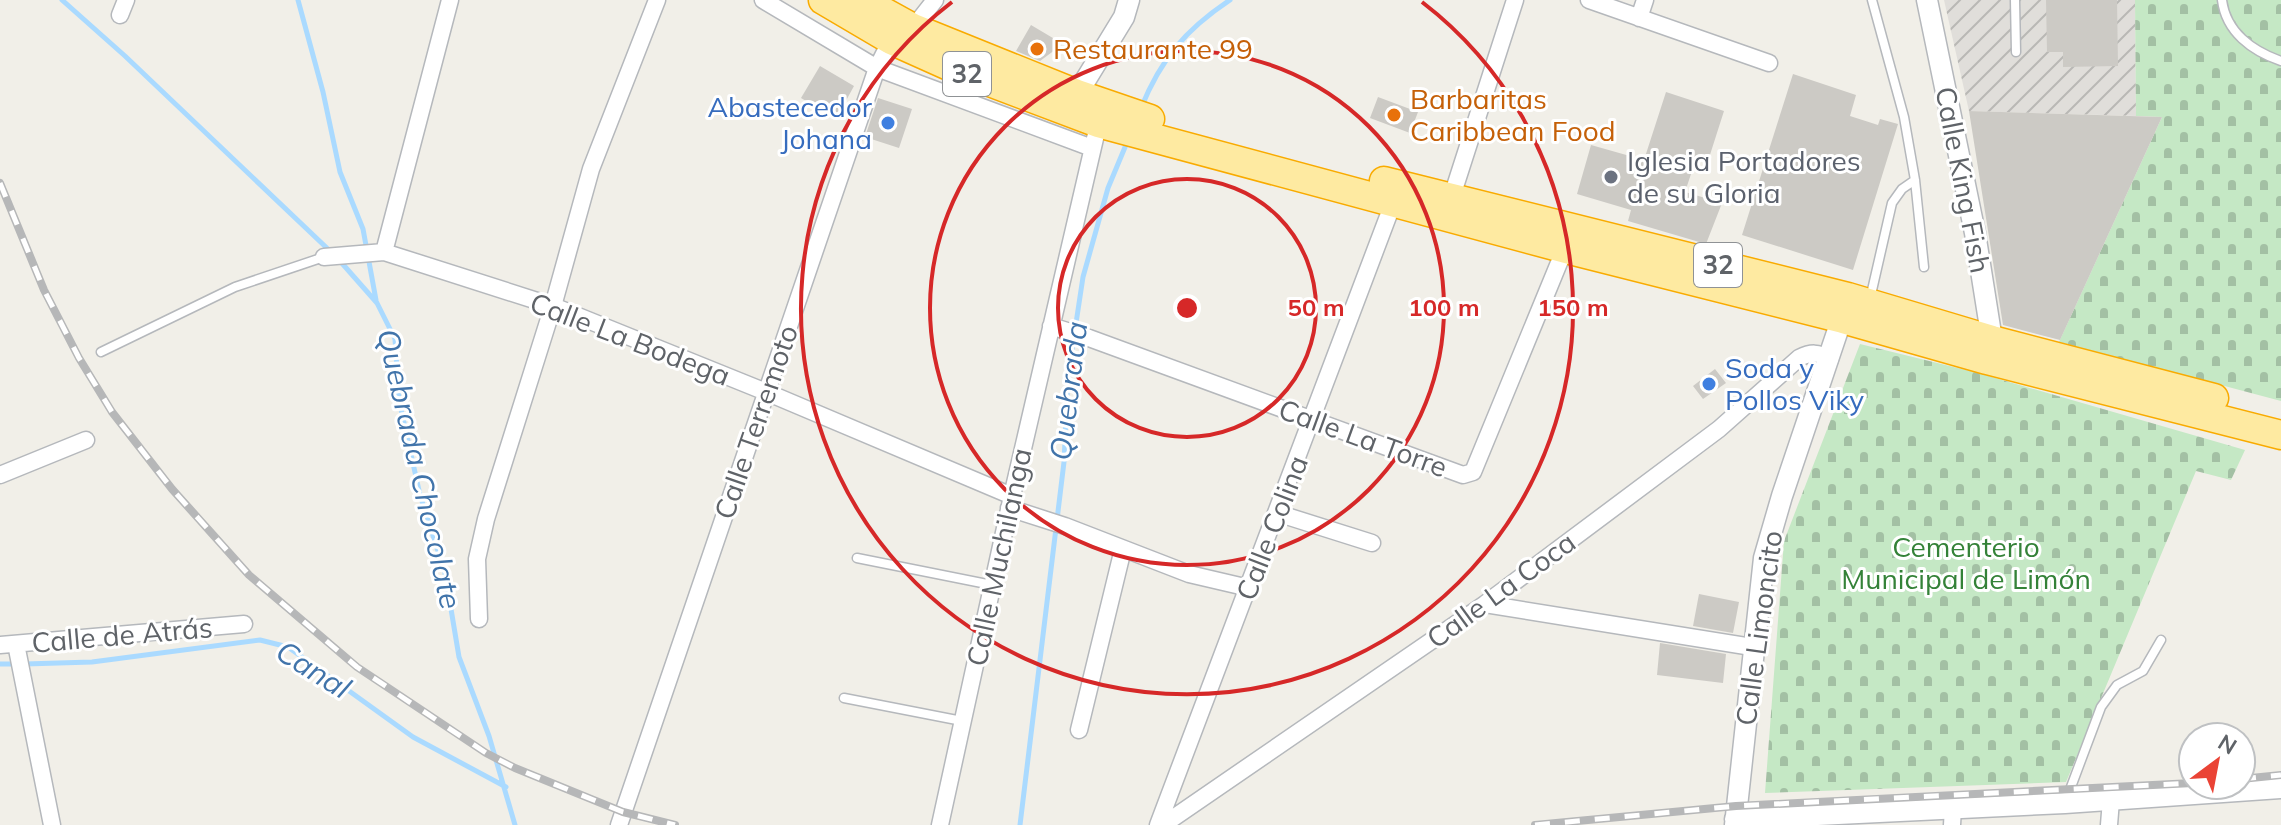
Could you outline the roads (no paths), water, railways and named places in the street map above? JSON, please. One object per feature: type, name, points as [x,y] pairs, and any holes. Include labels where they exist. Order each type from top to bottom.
[{"type":"highway","name":"32","points":[[823,0],[1077,94],[1106,122]]},
{"type":"highway","name":"32","points":[[862,0],[958,70],[1106,122],[1155,130],[1568,238],[1853,307],[2281,435]]},
{"type":"highway","name":"32","points":[[1396,193],[1452,196],[1568,238]]},
{"type":"highway","name":"32","points":[[1989,350],[2281,415]]},
{"type":"street","points":[[324,257],[380,252],[450,0]]},
{"type":"street","points":[[479,619],[477,559],[486,519],[553,306],[591,169],[657,0]]},
{"type":"street","points":[[763,0],[877,68],[1106,122]]},
{"type":"street","name":"Calle Terremoto","points":[[619,825],[877,68],[901,30],[935,0]]},
{"type":"street","points":[[1077,94],[1124,17],[1129,0]]},
{"type":"street","points":[[1452,196],[1515,0]]},
{"type":"street","points":[[1589,0],[1769,63]]},
{"type":"street","points":[[1639,18],[1645,0]]},
{"type":"street","name":"Calle King Fish","points":[[1927,0],[1975,233],[1989,350]]},
{"type":"street","name":"Calle Muchilanga","points":[[940,825],[1010,502],[1106,122]]},
{"type":"street","name":"Calle Colina","points":[[1160,825],[1396,193]]},
{"type":"street","name":"Calle La Torre","points":[[1056,328],[1463,475],[1473,472],[1568,238]]},
{"type":"street","name":"Calle La Bodega","points":[[380,252],[553,306],[766,392],[1010,502],[1032,515],[1189,574],[1249,588]]},
{"type":"street","name":"Calle Limoncito","points":[[1735,822],[1764,558],[1782,496],[1830,359],[1853,307]]},
{"type":"street","name":"Calle La Coca","points":[[1160,825],[1485,604],[1719,429],[1799,358],[1809,353],[1830,359]]},
{"type":"street","points":[[0,475],[86,440]]},
{"type":"street","points":[[1277,513],[1372,543]]},
{"type":"street","points":[[1079,730],[1123,549]]},
{"type":"street","points":[[1485,604],[1752,647]]},
{"type":"street","name":"Calle de Atrás","points":[[8,644],[244,624]]},
{"type":"street","points":[[8,644],[20,674],[52,825]]},
{"type":"street","points":[[1735,822],[1952,817],[2065,803],[2281,788]]},
{"type":"street","points":[[2109,825],[2111,800]]},
{"type":"lane","points":[[1872,0],[1904,117],[1915,180],[1924,267]]},
{"type":"lane","points":[[2015,0],[2016,52]]},
{"type":"lane","points":[[2222,0],[2224,15],[2240,38],[2264,55],[2281,61]]},
{"type":"lane","points":[[1853,307],[1892,203],[1902,189],[1915,180]]},
{"type":"lane","points":[[101,352],[235,287],[324,257]]},
{"type":"lane","points":[[857,558],[992,585]]},
{"type":"lane","points":[[2065,803],[2101,707],[2117,685],[2143,671],[2161,640]]},
{"type":"lane","points":[[844,698],[963,722]]},
{"type":"waterway","name":"Quebrada Chocolate","points":[[62,0],[330,251]]},
{"type":"waterway","points":[[298,0],[323,92],[340,172],[363,229],[376,300]]},
{"type":"waterway","name":"Quebrada","points":[[1141,108],[1157,75],[1176,47],[1187,34],[1230,0]]},
{"type":"waterway","name":"Quebrada","points":[[1020,825],[1064,462],[1068,376],[1083,277],[1108,188],[1128,140]]},
{"type":"waterway","name":"Quebrada Chocolate","points":[[340,261],[377,303],[395,339],[399,400],[420,495],[445,573],[459,657],[489,736],[515,825]]},
{"type":"waterway","name":"Canal","points":[[25,664],[92,662],[260,640],[288,647],[413,737],[506,787]]},
{"type":"waterway","name":"Canal","points":[[0,664],[15,664]]},
{"type":"railway","points":[[0,183],[44,290],[79,358],[112,412],[172,489],[249,575],[357,667],[486,753],[623,812],[675,825]]},
{"type":"railway","points":[[2257,777],[2281,775]]},
{"type":"railway","points":[[1535,825],[1736,806],[2177,784]]},
{"type":"place","name":"Restaurante 99","points":[[1037,49]]},
{"type":"place","name":"Barbaritas Caribbean Food","points":[[1394,115]]},
{"type":"place","name":"Abastecedor Johana","points":[[888,123]]},
{"type":"place","name":"Iglesia Portadores de su Gloria","points":[[1611,177]]},
{"type":"place","name":"Soda y Pollos Viky","points":[[1709,384]]},
{"type":"park label","name":"Cementerio Municipal de Limón","points":[[1966,563]]}]
